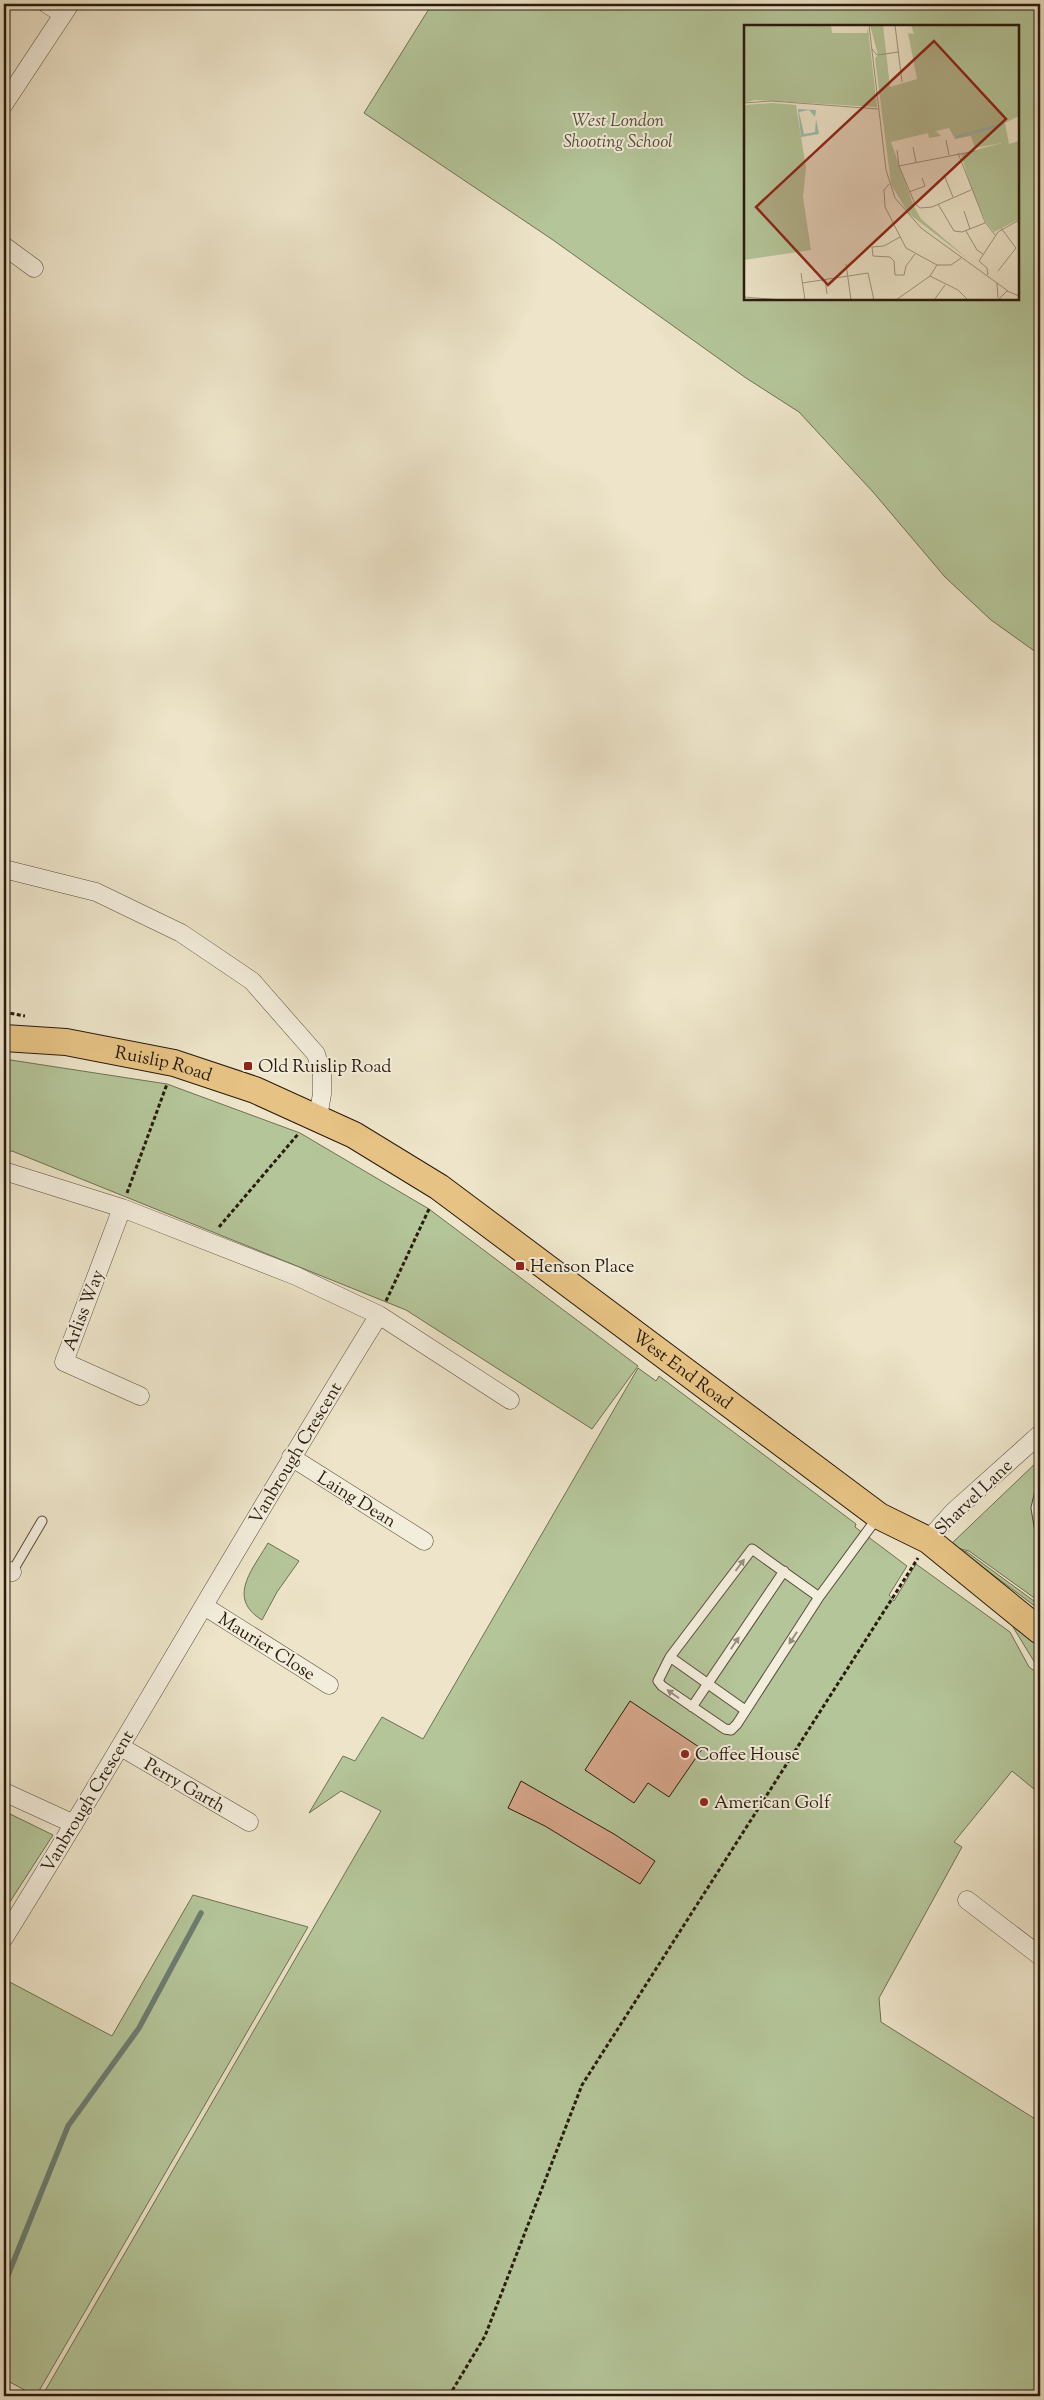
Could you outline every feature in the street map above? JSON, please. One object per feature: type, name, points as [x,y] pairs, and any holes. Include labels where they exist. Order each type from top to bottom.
[{"type":"main road","name":"Ruislip Road","points":[[4,1038],[66,1042],[174,1063],[255,1090],[310,1123]]},
{"type":"main road","name":"West End Road","points":[[310,1123],[354,1135],[438,1187],[650,1343],[879,1516],[928,1540],[1040,1631]]},
{"type":"street","points":[[4,104],[67,9],[47,4]]},
{"type":"street","points":[[4,246],[34,268]]},
{"type":"street","points":[[4,869],[96,892],[181,933],[252,981],[316,1054],[322,1074],[322,1094],[310,1123]]},
{"type":"street","points":[[4,1171],[122,1208],[296,1276],[379,1315],[510,1400]]},
{"type":"street","name":"Arliss Way","points":[[122,1208],[64,1362],[140,1396]]},
{"type":"street","name":"Vanbrough Crescent","points":[[4,1938],[121,1747],[291,1457],[379,1315]]},
{"type":"street","name":"Sharvel Lane","points":[[928,1540],[953,1512],[1040,1434]]},
{"type":"street","name":"Laing Dean","points":[[291,1457],[424,1541]]},
{"type":"street","name":"Maurier Close","points":[[204,1606],[329,1685]]},
{"type":"street","name":"Perry Garth","points":[[121,1747],[249,1822]]},
{"type":"street","points":[[4,1792],[74,1824]]},
{"type":"street","points":[[967,1900],[1040,1956]]},
{"type":"lane","points":[[1040,1491],[1036,1508],[1040,1532]]},
{"type":"lane","points":[[820,1597],[752,1549],[670,1657],[658,1681],[692,1707],[725,1729],[731,1730],[820,1597],[879,1516]]},
{"type":"lane","points":[[8,1570],[42,1522]]},
{"type":"lane","points":[[692,1707],[784,1571]]},
{"type":"lane","points":[[670,1657],[745,1710]]},
{"type":"path","points":[[122,1208],[168,1082]]},
{"type":"path","points":[[208,1241],[310,1123]]},
{"type":"path","points":[[379,1315],[431,1204]]},
{"type":"path","points":[[448,2396],[485,2336],[582,2085],[928,1540]]},
{"type":"path","points":[[4,1953],[7,1967],[4,1973]]},
{"type":"green space","name":"West London Shooting School","points":[[432,4],[1040,4],[1040,655],[991,620],[945,577],[873,492],[799,412],[746,378],[553,240],[364,113]]},
{"type":"green space","points":[[4,1059],[167,1084],[300,1133],[429,1209],[638,1366],[592,1429],[406,1310],[12,1151],[4,1152]]},
{"type":"green space","points":[[638,1368],[656,1381],[659,1376],[856,1524],[855,1527],[907,1566],[889,1595],[894,1601],[916,1564],[1010,1632],[1029,1667],[1040,1675],[1040,1794],[1012,1771],[954,1842],[962,1847],[879,1998],[881,2022],[1040,2122],[1040,2396],[42,2396],[381,1811],[341,1791],[309,1813],[343,1756],[355,1761],[382,1717],[423,1739]]},
{"type":"green space","points":[[1040,1459],[1040,1602],[969,1551],[949,1546]]},
{"type":"green space","points":[[268,1543],[299,1561],[277,1592],[262,1620],[251,1611],[244,1593],[250,1573]]},
{"type":"green space","points":[[960,1550],[967,1552],[1040,1605],[1040,1610]]},
{"type":"green space","points":[[1016,1624],[1040,1643],[1040,1668],[1013,1627]]},
{"type":"green space","points":[[4,1811],[53,1835],[4,1911]]},
{"type":"green space","points":[[193,1895],[308,1927],[36,2396],[4,2379],[4,1979],[112,2036]]},
{"type":"building","points":[[630,1701],[702,1749],[669,1797],[648,1783],[634,1803],[585,1770]]},
{"type":"building","points":[[521,1781],[614,1834],[655,1861],[640,1884],[545,1826],[508,1808]]},
{"type":"waterway","points":[[4,2285],[68,2126],[139,2028],[201,1913]]},
{"type":"place","name":"Old Ruislip Road","points":[[248,1066]]},
{"type":"place","name":"Henson Place","points":[[520,1266]]},
{"type":"place","name":"Coffee House","points":[[685,1754]]},
{"type":"place","name":"American Golf","points":[[704,1802]]}]
